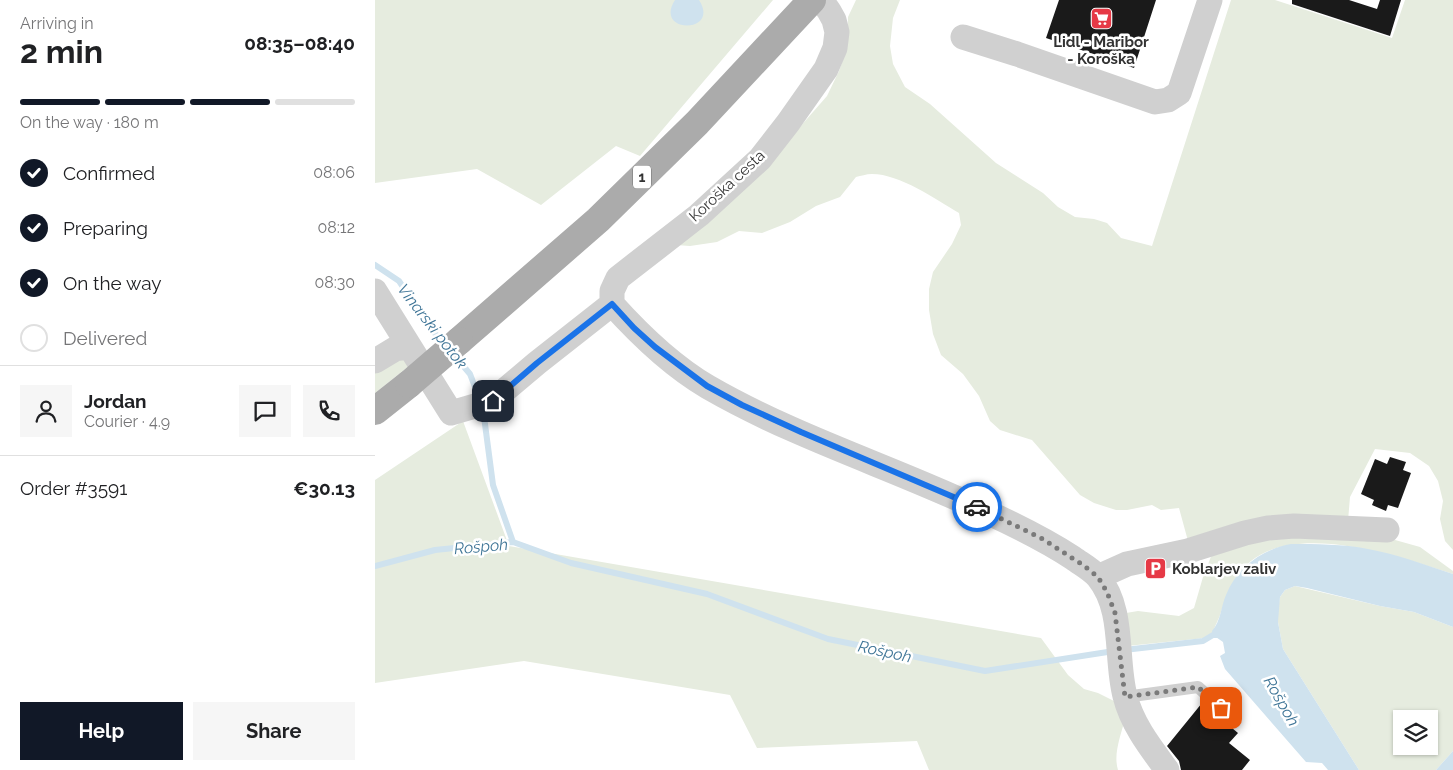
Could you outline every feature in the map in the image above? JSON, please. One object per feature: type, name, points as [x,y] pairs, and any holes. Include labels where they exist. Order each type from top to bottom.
[{"type":"main road","name":"1","points":[[375,411],[459,342],[598,220],[697,123],[812,0]]},
{"type":"street","name":"Koroška cesta","points":[[612,304],[611,291],[618,278],[699,215],[760,159],[813,89],[826,69],[835,48],[837,32],[829,11],[821,0]]},
{"type":"street","points":[[963,37],[1155,102],[1168,100],[1179,93],[1210,0]]},
{"type":"street","points":[[375,291],[409,348],[471,407],[537,363],[612,304],[655,347],[707,386],[742,405],[801,432],[973,505],[1067,554],[1098,577],[1107,592],[1115,613],[1125,697],[1141,735],[1167,770]]},
{"type":"street","points":[[375,361],[395,349],[409,348]]},
{"type":"street","points":[[1098,577],[1127,564],[1187,551],[1268,528],[1320,526],[1387,530]]},
{"type":"lane","points":[[1125,697],[1198,687],[1233,719]]},
{"type":"shaded area","points":[[375,0],[773,0],[640,156],[616,146],[541,205],[477,169],[375,183]]},
{"type":"shaded area","points":[[856,0],[900,0],[893,18],[890,46],[893,64],[905,87],[930,104],[996,163],[1043,193],[1058,207],[1075,217],[1094,219],[1107,223],[1121,238],[1152,246],[1231,0],[1275,0],[1392,38],[1405,0],[1453,0],[1453,550],[1445,541],[1440,519],[1443,501],[1438,481],[1429,466],[1410,453],[1375,449],[1350,497],[1348,521],[1188,541],[1179,508],[1161,510],[1152,505],[1127,510],[1116,510],[1094,503],[1080,495],[1032,440],[1000,430],[990,421],[979,396],[963,374],[941,355],[933,334],[929,310],[929,289],[933,272],[952,244],[961,225],[959,213],[917,188],[894,178],[872,174],[856,177],[840,197],[816,206],[790,222],[762,233],[739,231],[717,242],[690,246],[676,245],[764,168],[827,96],[847,48],[848,17]]},
{"type":"shaded area","points":[[392,358],[414,362],[375,393],[375,368]]},
{"type":"shaded area","points":[[463,421],[509,546],[1041,638],[1068,675],[1084,689],[1114,701],[1125,719],[1116,758],[1118,770],[929,770],[917,741],[757,748],[730,695],[524,661],[375,683],[375,480]]},
{"type":"shaded area","points":[[1273,533],[1388,538],[1420,547],[1453,571],[1453,574],[1406,559],[1351,546],[1322,543],[1296,544],[1272,550],[1245,566],[1229,591],[1213,633],[1205,638],[1127,646],[1126,613],[1138,611],[1179,616],[1194,608],[1212,554]]},
{"type":"shaded area","name":"Koblarjev zaliv","points":[[1295,586],[1414,612],[1453,627],[1453,751],[1436,770],[1359,770],[1283,649],[1278,622],[1280,597],[1285,590]]},
{"type":"water","points":[[675,0],[699,0],[703,11],[701,19],[695,24],[687,26],[679,24],[673,19],[671,11]]},
{"type":"water","points":[[1291,544],[1359,547],[1400,557],[1453,574],[1453,627],[1414,612],[1380,606],[1307,588],[1295,586],[1285,590],[1280,597],[1278,622],[1283,649],[1359,770],[1328,770],[1322,763],[1306,762],[1225,669],[1220,656],[1225,653],[1223,642],[1213,635],[1212,631],[1219,618],[1226,595],[1237,576],[1261,555],[1281,546]]},
{"type":"water","points":[[1453,751],[1453,770],[1436,770]]},
{"type":"building","name":"Lidl - Maribor - Koroška","points":[[1059,0],[1156,0],[1134,68],[1046,38]]},
{"type":"building","points":[[1292,0],[1349,0],[1377,9],[1380,0],[1401,0],[1390,36],[1292,4]]},
{"type":"building","points":[[1390,457],[1406,462],[1403,470],[1411,473],[1398,508],[1388,505],[1386,511],[1372,505],[1374,500],[1361,494],[1375,459],[1387,464]]},
{"type":"building","points":[[1202,703],[1238,733],[1229,743],[1250,760],[1242,770],[1181,770],[1179,761],[1167,746]]},
{"type":"waterway","name":"Vinarski potok","points":[[375,265],[399,281],[432,330],[446,346]]},
{"type":"waterway","name":"Vinarski potok","points":[[454,355],[470,374],[480,400]]},
{"type":"waterway","name":"Vinarski potok","points":[[483,409],[493,485],[513,542]]},
{"type":"waterway","name":"Rošpoh","points":[[375,566],[435,550],[513,542],[571,563],[707,594],[828,639],[985,671],[1114,651]]},
{"type":"waterway","name":"Rošpoh","points":[[1124,650],[1203,641],[1213,635],[1219,635]]},
{"type":"way so far","points":[[977,507],[1041,538],[1098,577],[1107,592],[1115,613],[1125,697],[1198,687],[1221,708]]},
{"type":"place","name":"Lidl - Maribor - Koroška","points":[[1101,19]]},
{"type":"place","name":"Koblarjev zaliv","points":[[1156,569]]},
{"type":"route","points":[[493,401],[537,363],[612,304],[655,347],[707,386],[742,405],[801,432],[977,507]]}]
